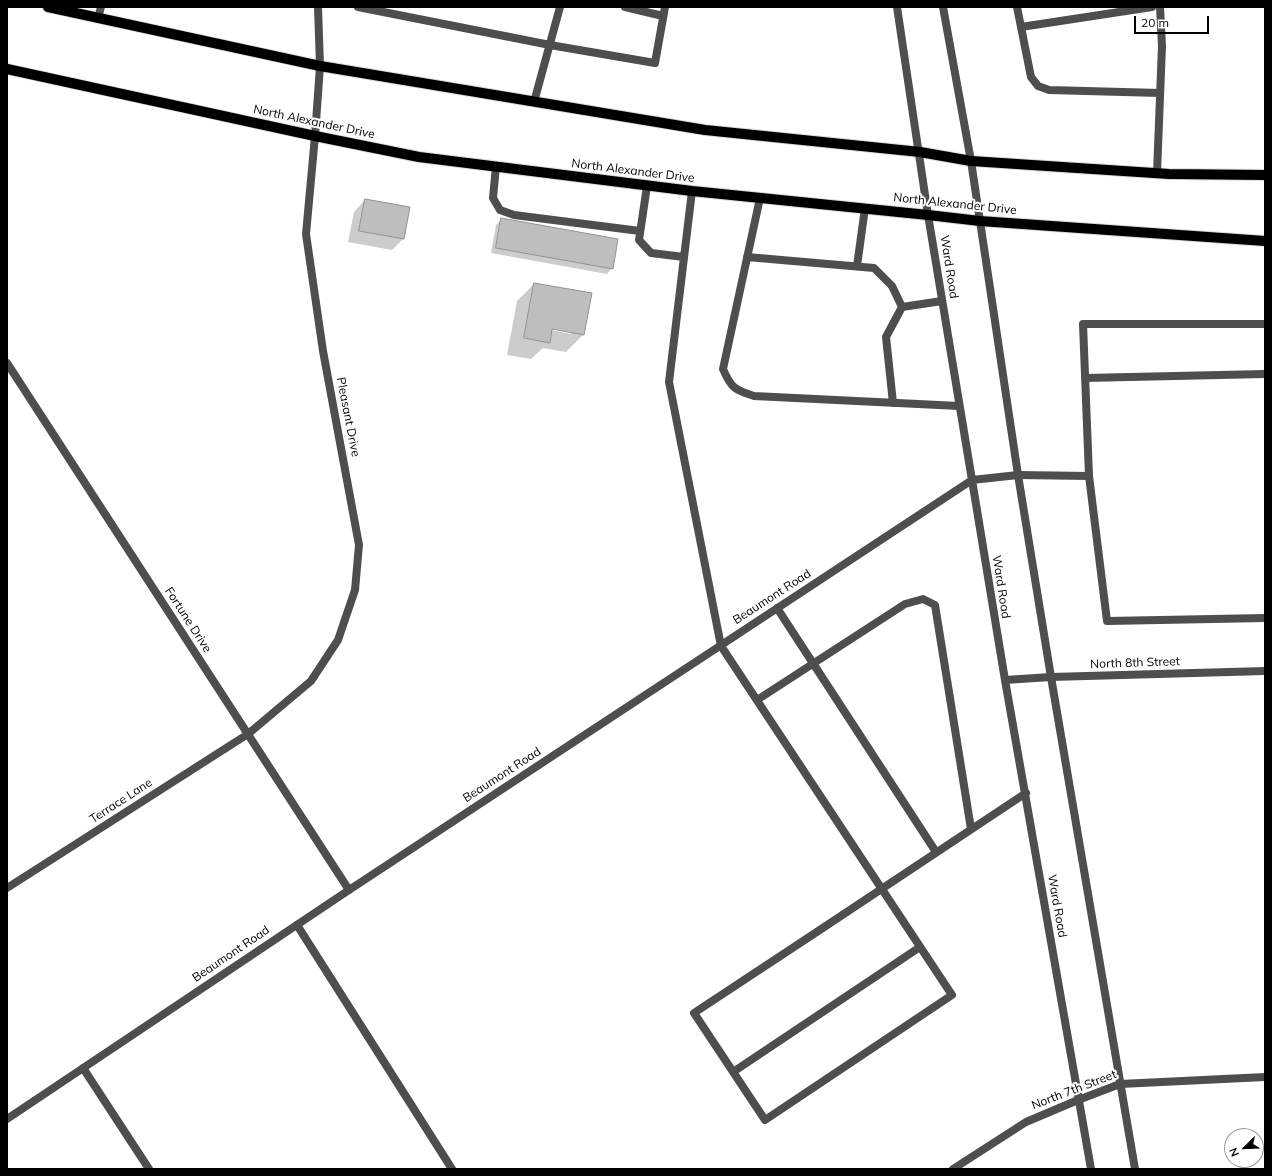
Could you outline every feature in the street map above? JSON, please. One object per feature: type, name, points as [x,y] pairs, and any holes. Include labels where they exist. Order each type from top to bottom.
[{"type":"main road","points":[[48,7],[320,66],[705,130],[920,152],[971,161],[1157,173],[1265,175]]},
{"type":"main road","name":"North Alexander Drive","points":[[7,69],[419,157],[647,186],[928,214],[980,221],[1265,241]]},
{"type":"street","points":[[98,18],[101,7]]},
{"type":"street","name":"Pleasant Drive","points":[[248,734],[311,681],[338,640],[355,590],[359,545],[323,351],[306,234],[320,66],[318,7]]},
{"type":"street","points":[[358,7],[550,45],[655,63],[665,7]]},
{"type":"street","points":[[534,102],[560,7]]},
{"type":"street","points":[[625,7],[663,16]]},
{"type":"street","name":"Ward Road","points":[[897,7],[959,406],[1005,680],[1091,1169]]},
{"type":"street","points":[[943,7],[971,161],[1050,677],[1135,1169]]},
{"type":"street","points":[[1018,7],[1030,77],[1038,86],[1049,90],[1160,92]]},
{"type":"street","points":[[1021,27],[1152,7]]},
{"type":"street","points":[[1157,173],[1162,46],[1160,7]]},
{"type":"street","points":[[496,166],[493,198],[500,210],[514,215],[640,231]]},
{"type":"street","points":[[647,186],[639,240],[651,253],[684,257]]},
{"type":"street","points":[[692,191],[669,382],[721,646],[756,700],[882,889],[952,995],[765,1120],[694,1013],[882,889],[936,852],[1026,793]]},
{"type":"street","points":[[760,198],[723,369],[728,380],[738,391],[754,396],[959,406]]},
{"type":"street","points":[[856,266],[865,208]]},
{"type":"street","points":[[747,256],[874,268],[892,286],[902,307]]},
{"type":"street","points":[[902,307],[942,301]]},
{"type":"street","points":[[894,402],[886,337],[902,307]]},
{"type":"street","points":[[1265,324],[1083,324],[1089,476],[1107,621],[1265,618]]},
{"type":"street","name":"Fortune Drive","points":[[7,362],[349,890]]},
{"type":"street","points":[[1085,378],[1265,374]]},
{"type":"street","name":"Beaumont Road","points":[[7,1119],[349,890],[972,480],[1018,475],[1089,476]]},
{"type":"street","points":[[756,700],[905,604],[923,599],[935,605],[971,829]]},
{"type":"street","points":[[777,608],[936,852]]},
{"type":"street","name":"North 8th Street","points":[[1005,680],[1050,677],[1265,671]]},
{"type":"street","name":"Terrace Lane","points":[[7,888],[248,734]]},
{"type":"street","points":[[297,925],[452,1169]]},
{"type":"street","points":[[733,1072],[920,947]]},
{"type":"street","points":[[83,1068],[149,1169]]},
{"type":"street","name":"North 7th Street","points":[[953,1169],[1026,1122],[1120,1084],[1265,1077]]},
{"type":"building","points":[[365,199],[410,207],[404,239],[359,231]]},
{"type":"building","points":[[501,218],[618,239],[613,269],[496,248]]},
{"type":"building","points":[[534,283],[592,293],[584,335],[552,329],[550,343],[524,338]]}]
